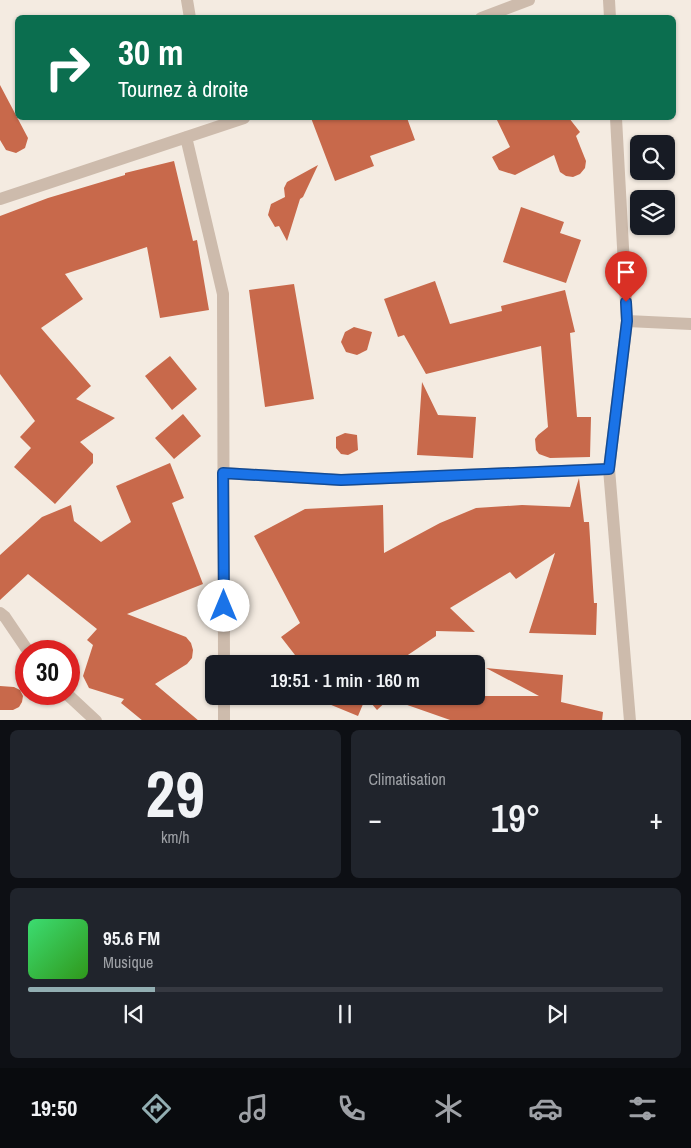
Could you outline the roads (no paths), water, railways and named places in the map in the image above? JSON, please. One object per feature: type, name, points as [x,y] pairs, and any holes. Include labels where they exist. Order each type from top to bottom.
[{"type":"street","points":[[187,0],[190,15]]},
{"type":"street","points":[[489,15],[529,0]]},
{"type":"street","points":[[609,0],[610,15]]},
{"type":"street","points":[[0,199],[186,137],[210,123],[230,120]]},
{"type":"street","points":[[616,120],[627,321],[609,469],[630,720]]},
{"type":"street","points":[[186,137],[223,294],[224,655]]},
{"type":"street","points":[[627,321],[691,324]]},
{"type":"street","points":[[223,473],[341,480],[609,469]]},
{"type":"street","points":[[0,613],[20,640]]},
{"type":"street","points":[[79,705],[96,720]]},
{"type":"street","points":[[224,705],[224,720]]}]
